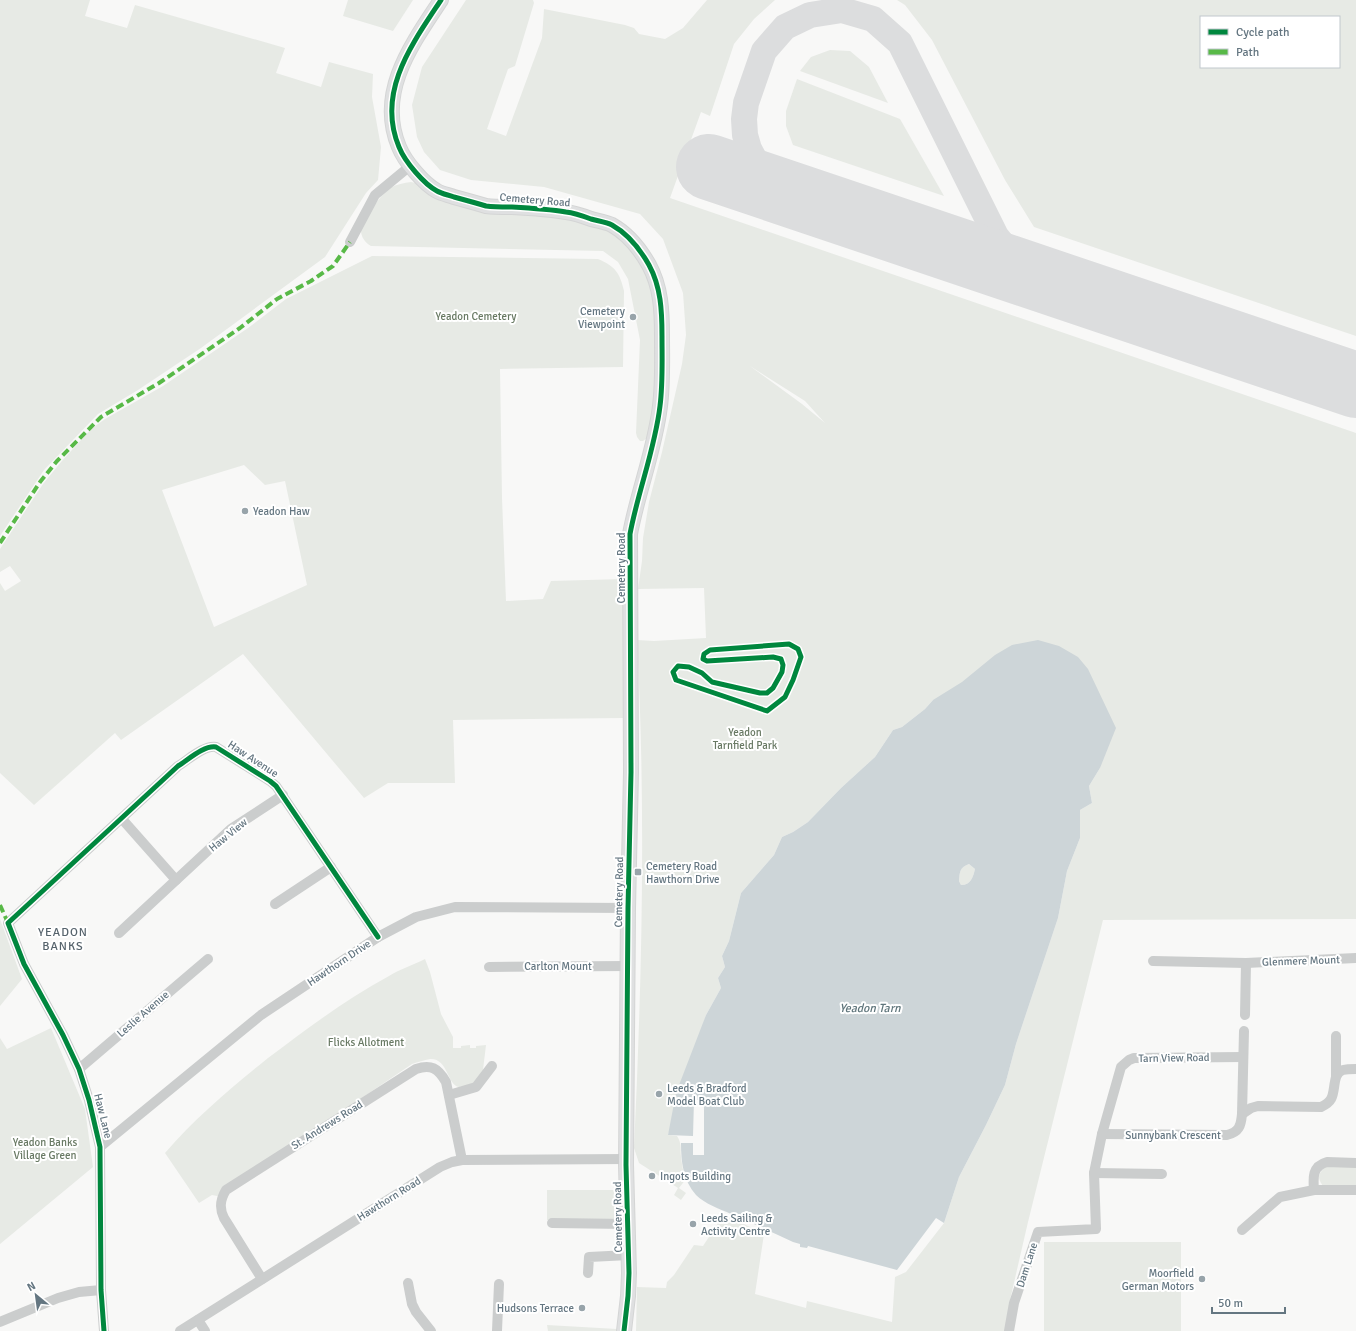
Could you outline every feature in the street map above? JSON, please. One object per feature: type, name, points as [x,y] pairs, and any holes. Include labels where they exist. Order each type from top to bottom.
[{"type":"street","name":"Cemetery Road","points":[[441,0],[418,34],[406,56],[399,72],[394,90],[391,111],[393,127],[402,155],[410,166],[437,191],[459,198],[488,206],[568,212],[611,225],[628,238],[641,251],[650,266],[658,288],[662,322],[660,406],[650,455],[635,507],[630,534],[631,772],[628,908],[626,1160],[629,1255],[628,1296],[624,1331]]},
{"type":"street","points":[[350,242],[375,195],[410,166]]},
{"type":"street","name":"Haw Avenue","points":[[8,923],[178,766],[211,746],[216,747],[276,786],[378,937]]},
{"type":"street","name":"Haw View","points":[[119,933],[231,829],[283,795]]},
{"type":"street","points":[[122,819],[176,880]]},
{"type":"street","points":[[275,904],[332,867]]},
{"type":"street","name":"Hawthorn Drive","points":[[100,1147],[261,1015],[378,937],[416,917],[455,907],[628,908]]},
{"type":"street","name":"Haw Lane","points":[[8,923],[24,964],[63,1035],[79,1069],[89,1100],[100,1147],[101,1290],[104,1331]]},
{"type":"street","name":"Glenmere Mount","points":[[1153,961],[1246,963],[1356,958]]},
{"type":"street","name":"Leslie Avenue","points":[[79,1069],[208,959]]},
{"type":"street","name":"Glenmere Mount","points":[[1244,1015],[1246,963]]},
{"type":"street","name":"Carlton Mount","points":[[489,967],[628,966]]},
{"type":"street","name":"Sunnybank Crescent","points":[[1102,1134],[1227,1135],[1238,1130],[1241,1126],[1242,1114],[1244,1031]]},
{"type":"street","points":[[1242,1114],[1251,1108],[1258,1106],[1321,1107],[1327,1103],[1332,1098],[1336,1076],[1336,1036]]},
{"type":"street","name":"Tarn View Road","points":[[1096,1229],[1094,1173],[1102,1134],[1121,1067],[1129,1060],[1134,1058],[1243,1057]]},
{"type":"street","name":"St. Andrews Road","points":[[262,1279],[221,1211],[222,1197],[226,1190],[416,1069],[425,1066],[434,1068],[441,1074],[446,1082],[462,1160]]},
{"type":"street","points":[[449,1096],[476,1087],[480,1084],[492,1066]]},
{"type":"street","points":[[1336,1076],[1338,1072],[1342,1070],[1356,1069]]},
{"type":"street","name":"Hawthorn Road","points":[[180,1331],[440,1166],[462,1160],[626,1160]]},
{"type":"street","points":[[1314,1190],[1313,1177],[1318,1166],[1322,1163],[1356,1163]]},
{"type":"street","points":[[1094,1173],[1162,1174]]},
{"type":"street","points":[[1242,1230],[1280,1197],[1314,1190],[1356,1190]]},
{"type":"street","points":[[552,1223],[628,1224]]},
{"type":"street","name":"Dam Lane","points":[[1009,1331],[1014,1303],[1038,1232],[1096,1229]]},
{"type":"street","points":[[588,1273],[589,1257],[629,1255]]},
{"type":"street","points":[[408,1283],[412,1304],[416,1312],[431,1331]]},
{"type":"street","points":[[497,1331],[499,1284]]},
{"type":"street","points":[[0,1322],[58,1298],[79,1292],[101,1290]]},
{"type":"street","points":[[198,1320],[205,1331]]},
{"type":"green space","points":[[0,0],[90,0],[85,16],[127,28],[135,5],[285,48],[276,73],[321,87],[329,62],[373,74],[372,97],[381,147],[378,180],[366,193],[325,257],[201,348],[138,390],[98,414],[44,470],[0,536]]},
{"type":"green space","points":[[348,0],[413,0],[393,31],[343,16]]},
{"type":"green space","name":"Yeadon Tarnfield Park","points":[[466,0],[533,0],[534,3],[515,66],[508,69],[487,129],[506,136],[542,38],[544,9],[625,25],[634,28],[639,34],[665,39],[683,28],[707,0],[775,0],[754,19],[734,44],[710,116],[701,112],[670,198],[1356,433],[1356,919],[1103,920],[1028,1222],[1010,1300],[1005,1331],[636,1331],[637,1287],[666,1288],[667,1282],[674,1275],[694,1245],[703,1246],[724,1214],[764,1234],[755,1294],[806,1308],[807,1301],[892,1322],[895,1277],[906,1272],[944,1223],[959,1177],[1005,1085],[1016,1044],[1058,918],[1067,871],[1080,838],[1080,810],[1092,803],[1089,786],[1100,768],[933,700],[925,709],[902,727],[893,730],[875,757],[841,788],[808,822],[782,837],[774,855],[741,893],[729,941],[722,956],[725,967],[718,978],[721,988],[706,1015],[668,1135],[677,1136],[680,1144],[682,1166],[686,1179],[679,1188],[686,1193],[681,1200],[674,1195],[678,1188],[639,1163],[634,1148],[642,894],[640,704],[637,640],[654,641],[706,638],[704,588],[638,589],[642,561],[643,538],[649,502],[682,364],[686,335],[683,293],[663,239],[640,214],[544,187],[471,180],[440,170],[424,152],[417,137],[412,105],[422,67]],"holes":[[[750,366],[805,401],[825,423],[802,404]]]},
{"type":"green space","points":[[897,0],[1356,0],[1356,336],[1034,227],[1005,180],[932,40],[905,5]]},
{"type":"green space","points":[[830,50],[850,51],[869,67],[888,103],[800,71],[811,57]]},
{"type":"green space","points":[[797,79],[900,119],[944,196],[793,145],[786,126],[786,111]]},
{"type":"green space","points":[[411,182],[587,223],[608,231],[621,239],[634,251],[644,266],[656,305],[656,380],[654,410],[647,438],[640,441],[636,433],[640,340],[628,279],[618,262],[603,251],[369,245],[363,239],[361,228],[369,213],[390,188]]},
{"type":"green space","name":"Yeadon Cemetery","points":[[372,256],[598,259],[613,267],[621,279],[624,291],[623,367],[500,369],[502,498],[506,601],[543,599],[551,581],[624,579],[623,718],[453,720],[455,783],[388,783],[364,798],[243,654],[121,740],[115,733],[34,805],[0,773],[0,583],[5,591],[21,581],[10,566],[0,572],[0,549],[43,484],[91,429],[105,419],[163,386],[248,328],[286,299]],"holes":[[[244,465],[265,485],[285,481],[307,585],[214,627],[162,490]]]},
{"type":"green space","points":[[969,864],[975,869],[973,875],[967,884],[961,885],[959,881],[961,871],[963,867]]},
{"type":"green space","points":[[0,919],[22,979],[0,1006]]},
{"type":"green space","name":"Flicks Allotment","points":[[425,959],[441,1014],[453,1037],[453,1048],[461,1048],[461,1046],[470,1045],[470,1048],[476,1048],[476,1046],[486,1045],[483,1070],[474,1083],[461,1087],[455,1085],[444,1067],[436,1060],[423,1060],[412,1064],[232,1186],[222,1197],[212,1195],[199,1203],[165,1153],[177,1140],[241,1080],[312,1025],[373,985],[398,971]]},
{"type":"green space","name":"Yeadon Banks Village Green","points":[[51,1028],[85,1109],[93,1167],[0,1244],[0,1038],[7,1049]]},
{"type":"green space","points":[[1327,1166],[1356,1167],[1356,1188],[1323,1186],[1319,1175]]},
{"type":"green space","points":[[547,1190],[620,1190],[621,1219],[547,1220]]},
{"type":"green space","points":[[1044,1242],[1181,1242],[1181,1331],[1044,1331]]},
{"type":"green space","points":[[547,1325],[617,1329],[617,1331],[548,1331]]},
{"type":"water","name":"Yeadon Tarn","points":[[1038,640],[1059,646],[1078,657],[1088,669],[1116,728],[1100,768],[1089,786],[1092,803],[1080,810],[1080,838],[1067,871],[1058,918],[1016,1044],[1005,1085],[959,1177],[944,1223],[936,1218],[897,1270],[808,1246],[807,1248],[800,1247],[800,1244],[708,1204],[696,1195],[688,1183],[684,1170],[681,1143],[693,1143],[693,1155],[704,1155],[704,1100],[694,1100],[693,1136],[668,1135],[676,1093],[706,1015],[721,988],[718,978],[725,967],[722,956],[729,941],[741,893],[774,855],[782,837],[808,822],[841,788],[875,757],[893,730],[902,727],[925,709],[933,700],[962,682],[995,655],[1012,645]],"holes":[[[969,864],[975,869],[969,882],[961,885],[959,881],[962,869]]]},
{"type":"taxiway","points":[[804,199],[776,184],[765,174],[756,162],[749,149],[745,135],[744,119],[746,103],[764,51],[785,27],[810,15],[842,10],[873,19],[900,43],[996,236],[1018,260],[1044,277],[1063,287]]},
{"type":"runway","points":[[709,167],[1356,385]]},
{"type":"marked path","points":[[0,543],[40,482],[57,461],[101,417],[159,383],[240,328],[277,299],[311,281],[333,266],[350,242]]},
{"type":"marked path","points":[[0,905],[8,923]]},
{"type":"cycle path","points":[[441,0],[409,51],[400,69],[395,88],[392,107],[393,127],[399,147],[410,166],[432,188],[441,193],[454,197],[486,206],[569,212],[612,225],[628,237],[638,248],[653,273],[660,299],[662,317],[662,389],[658,422],[630,534],[631,772],[628,908],[626,1165],[629,1273],[624,1331]]},
{"type":"cycle path","points":[[789,644],[798,649],[801,657],[785,697],[767,711],[676,680],[673,672],[678,666],[689,667],[702,673],[712,682],[760,693],[767,693],[773,688],[782,672],[783,665],[781,659],[773,657],[707,661],[703,659],[704,654],[710,650],[789,644]]},
{"type":"cycle path","points":[[104,1331],[101,1290],[100,1147],[89,1100],[79,1069],[63,1035],[24,964],[8,923],[178,766],[206,748],[216,747],[276,786],[378,937]]},
{"type":"place","name":"Cemetery Viewpoint","points":[[633,317]]},
{"type":"place","name":"Yeadon Haw","points":[[245,511]]},
{"type":"place","name":"Cemetery Road Hawthorn Drive","points":[[638,872]]},
{"type":"place","name":"Leeds & Bradford Model Boat Club","points":[[659,1094]]},
{"type":"place","name":"Ingots Building","points":[[652,1176]]},
{"type":"place","name":"Leeds Sailing & Activity Centre","points":[[693,1224]]},
{"type":"place","name":"Moorfield German Motors","points":[[1202,1279]]},
{"type":"place","name":"Hudsons Terrace","points":[[582,1308]]},
{"type":"district","name":"YEADON BANKS","points":[[63,939]]}]
